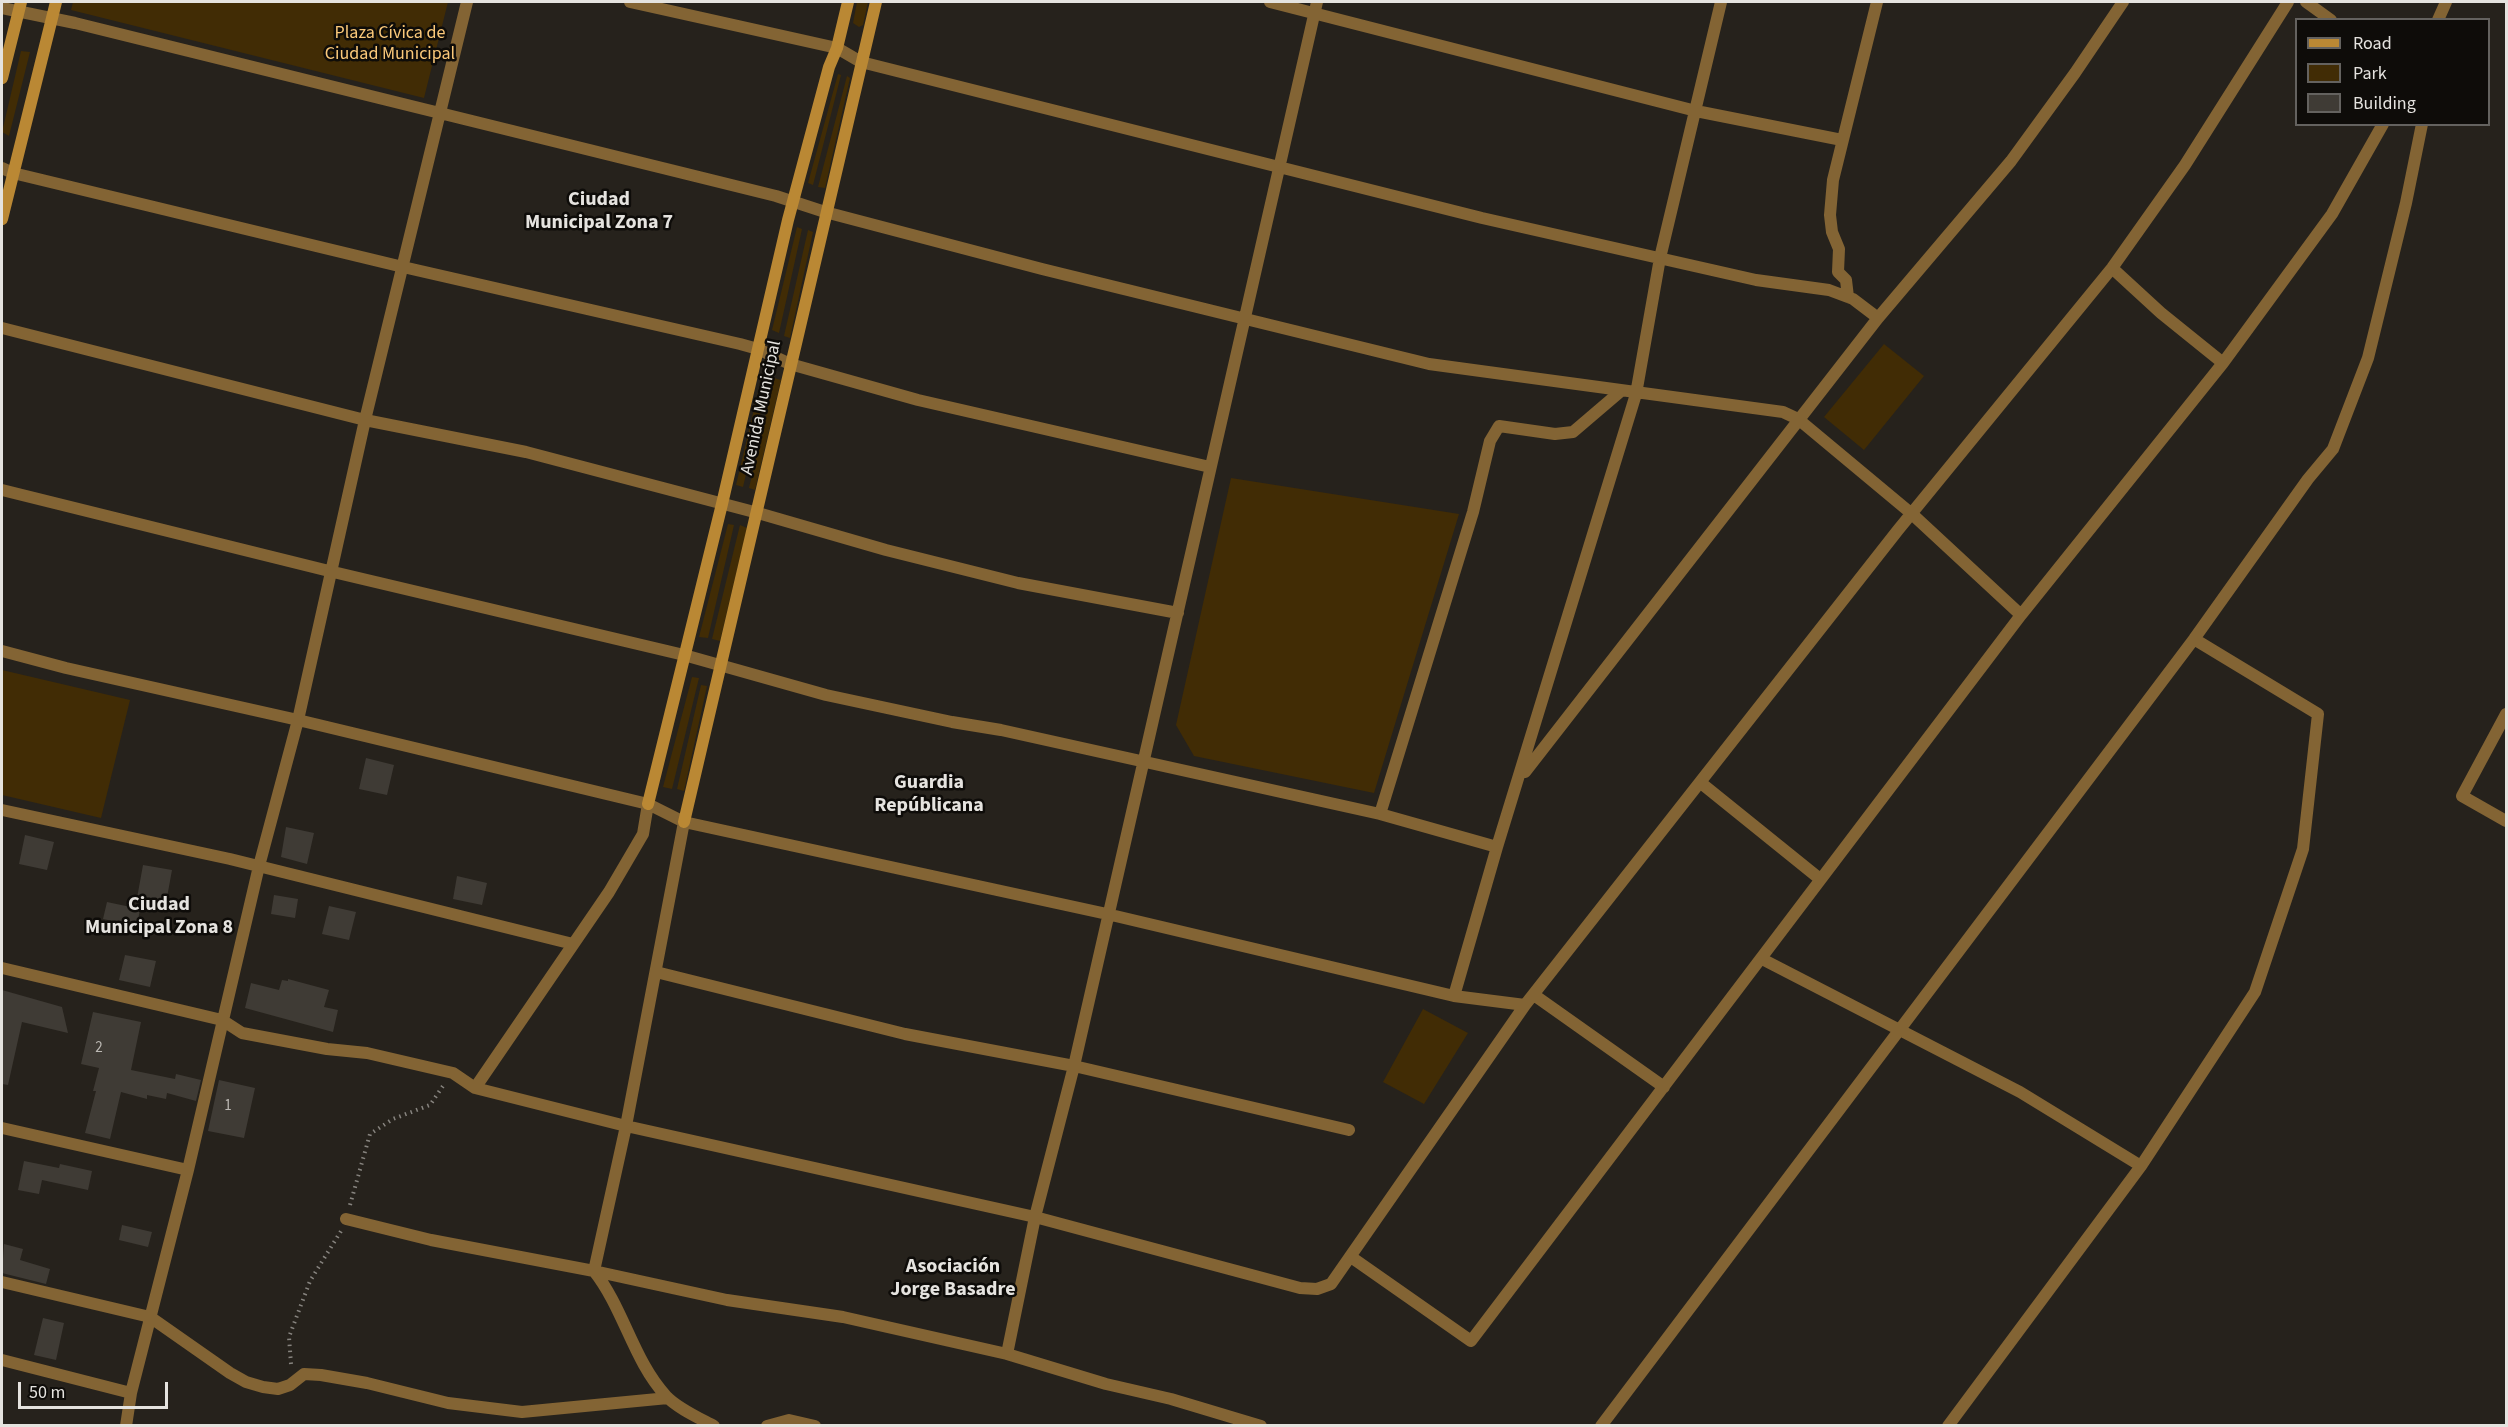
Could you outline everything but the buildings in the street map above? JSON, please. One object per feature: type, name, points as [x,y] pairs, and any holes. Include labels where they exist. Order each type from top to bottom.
[{"type":"street","points":[[2,219],[7,170],[56,2]]},
{"type":"street","points":[[126,1425],[131,1393],[188,1170],[259,866],[298,720],[364,420],[467,2]]},
{"type":"street","points":[[630,2],[837,48],[861,62],[1482,218],[1756,280],[1829,290],[1848,297],[1878,318]]},
{"type":"street","name":"Avenida Municipal","points":[[648,804],[722,504],[792,203],[848,2]]},
{"type":"street","name":"Avenida Municipal","points":[[684,822],[876,2]]},
{"type":"street","points":[[1270,2],[1316,7],[1696,111],[1842,140]]},
{"type":"street","points":[[1454,996],[1497,847],[1636,394],[1660,258],[1721,2]]},
{"type":"street","points":[[1848,297],[1846,280],[1838,272],[1839,249],[1832,232],[1830,215],[1833,180],[1877,2]]},
{"type":"street","points":[[1519,780],[1878,318],[2011,161],[2075,74],[2123,2]]},
{"type":"street","points":[[2,968],[222,1020],[242,1033],[327,1049],[367,1053],[453,1073],[475,1088],[626,1126],[1035,1217],[1300,1287],[1317,1289],[1331,1284],[1525,1005],[1911,514],[2112,268],[2185,165],[2288,2]]},
{"type":"street","points":[[2306,2],[2328,18]]},
{"type":"street","points":[[2439,18],[2446,2]]},
{"type":"street","points":[[2,78],[19,7]]},
{"type":"street","points":[[2,8],[19,7],[52,18],[776,196],[825,212],[1244,320],[1429,364],[1521,375],[1636,394],[1783,412],[1798,419],[1911,514],[2021,615]]},
{"type":"street","points":[[1007,1354],[1035,1217],[1074,1066],[1316,7]]},
{"type":"street","points":[[1351,1257],[1471,1341],[2021,615],[2223,363],[2332,214],[2382,126]]},
{"type":"street","points":[[1601,1425],[2194,639],[2308,479],[2333,449],[2368,358],[2406,203],[2422,126]]},
{"type":"street","points":[[7,170],[403,267],[758,349],[790,364],[918,400],[1210,467]]},
{"type":"street","points":[[2112,268],[2160,313],[2223,363]]},
{"type":"street","points":[[2,328],[364,420],[526,452],[758,513],[886,550],[1018,583],[1178,613]]},
{"type":"street","points":[[1380,814],[1473,512],[1490,441],[1499,426],[1555,434],[1573,432],[1621,391]]},
{"type":"street","points":[[2,490],[329,571],[684,655],[826,695],[1001,730],[1380,814],[1497,847]]},
{"type":"street","points":[[1948,1425],[2141,1166],[2255,992],[2303,849],[2318,714],[2194,639]]},
{"type":"street","points":[[2,651],[648,804],[684,822],[1107,914],[1454,996],[1525,1005]]},
{"type":"street","points":[[2506,714],[2462,796],[2506,821]]},
{"type":"street","points":[[1701,783],[1820,879]]},
{"type":"street","points":[[475,1088],[609,892],[643,834],[648,804]]},
{"type":"street","points":[[2,810],[259,866],[573,944]]},
{"type":"street","points":[[594,1271],[626,1126],[684,822]]},
{"type":"street","points":[[1762,959],[2020,1092],[2141,1166]]},
{"type":"street","points":[[656,972],[905,1034],[1074,1066],[1349,1130]]},
{"type":"street","points":[[1534,994],[1664,1087]]},
{"type":"street","points":[[2,1128],[188,1170]]},
{"type":"street","points":[[346,1219],[431,1240],[594,1271],[727,1300],[843,1317],[1007,1354],[1106,1384],[1171,1399],[1261,1425]]},
{"type":"street","points":[[594,1271],[608,1289],[647,1371],[668,1398],[714,1425]]},
{"type":"street","points":[[2,1282],[150,1317],[230,1373],[263,1388],[278,1389],[290,1385],[304,1374],[321,1375],[368,1383],[448,1403],[522,1412],[668,1398]]},
{"type":"street","points":[[2,1360],[131,1393]]},
{"type":"street","points":[[767,1425],[789,1420],[815,1425]]},
{"type":"green space","name":"Plaza Cívica de Ciudad Municipal","points":[[73,2],[448,2],[424,98],[71,10]]},
{"type":"green space","points":[[857,2],[868,2],[863,25],[859,27],[853,23]]},
{"type":"green space","points":[[21,51],[30,52],[9,136],[2,132]]},
{"type":"green space","points":[[838,74],[841,75],[813,185],[808,183]]},
{"type":"green space","points":[[847,76],[850,78],[825,188],[818,187]]},
{"type":"green space","points":[[797,227],[802,229],[779,333],[772,330]]},
{"type":"green space","points":[[808,230],[813,232],[790,338],[784,336]]},
{"type":"green space","points":[[1884,344],[1924,376],[1864,450],[1824,417]]},
{"type":"green space","points":[[762,375],[769,377],[743,487],[736,485]]},
{"type":"green space","points":[[774,378],[781,380],[755,490],[749,488]]},
{"type":"green space","points":[[1231,478],[1459,514],[1374,793],[1194,756],[1176,725]]},
{"type":"green space","points":[[728,524],[734,525],[708,638],[699,637]]},
{"type":"green space","points":[[740,525],[747,528],[720,641],[712,639]]},
{"type":"green space","points":[[2,670],[130,700],[101,818],[2,795]]},
{"type":"green space","points":[[692,677],[699,678],[672,789],[663,787]]},
{"type":"green space","points":[[701,685],[707,686],[684,791],[677,789]]},
{"type":"green space","points":[[1423,1009],[1468,1033],[1424,1104],[1383,1082]]},
{"type":"district","name":"Ciudad Municipal Zona 7","points":[[599,212]]},
{"type":"district","name":"Guardia Repúblicana","points":[[929,796]]},
{"type":"district","name":"Ciudad Municipal Zona 8","points":[[159,918]]},
{"type":"district","name":"Asociación Jorge Basadre","points":[[953,1280]]}]
